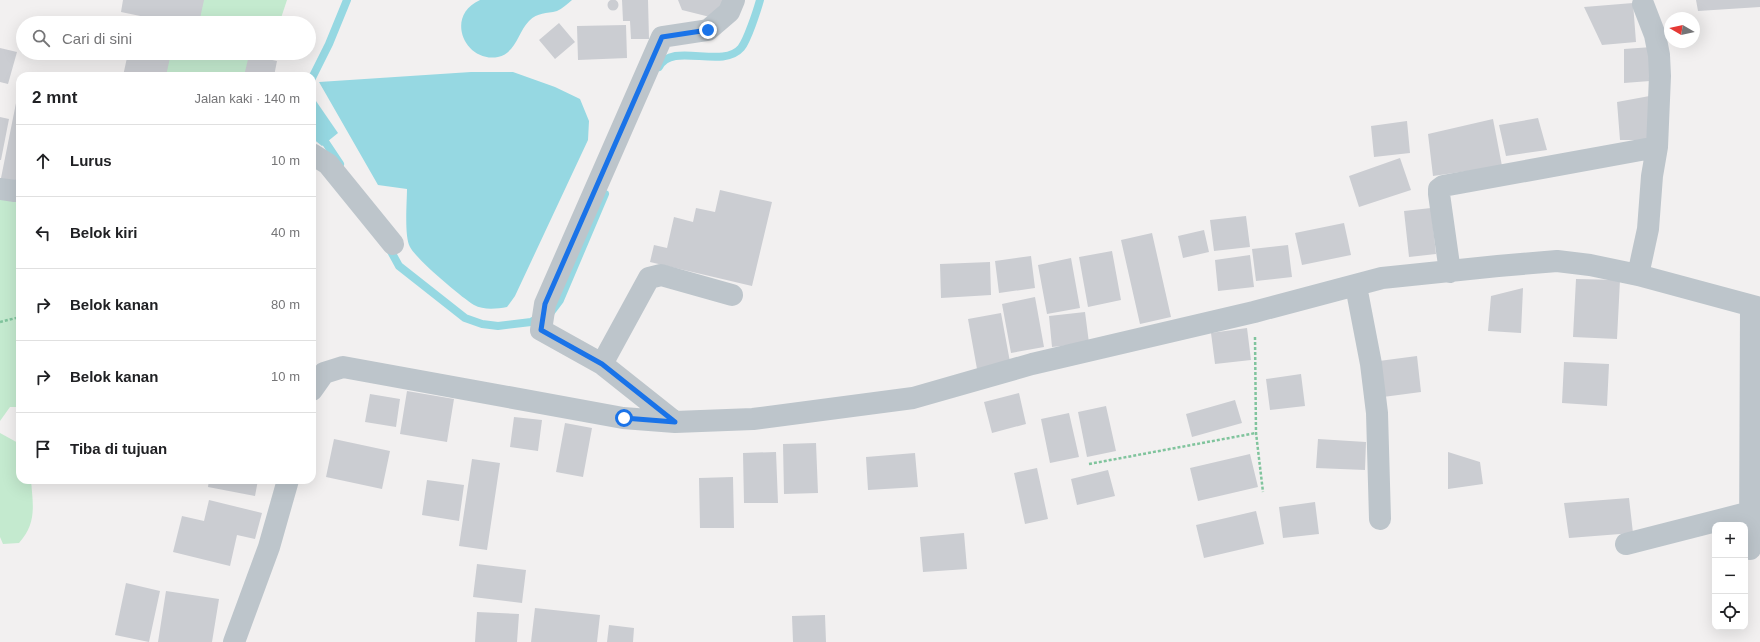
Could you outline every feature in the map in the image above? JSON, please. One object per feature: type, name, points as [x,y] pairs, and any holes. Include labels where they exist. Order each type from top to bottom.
[{"type":"street","points":[[675,422],[602,364],[541,330],[545,304],[662,37],[708,30],[730,12],[734,0]]},
{"type":"street","points":[[1638,275],[1648,229],[1652,176],[1658,147],[1660,76],[1659,55],[1654,35],[1643,4]]},
{"type":"street","points":[[1450,272],[1439,194],[1439,189],[1443,186],[1658,147]]},
{"type":"street","points":[[316,156],[328,164],[393,244]]},
{"type":"street","points":[[0,189],[16,191]]},
{"type":"street","points":[[316,384],[324,373],[343,367],[624,418],[675,422],[753,419],[913,398],[1032,364],[1254,312],[1382,278],[1557,261],[1590,265],[1638,275],[1755,307],[1750,549]]},
{"type":"street","points":[[602,364],[649,278],[660,275],[732,295]]},
{"type":"street","points":[[1356,286],[1371,364],[1377,414],[1380,519]]},
{"type":"street","points":[[234,642],[269,547],[287,484]]},
{"type":"street","points":[[1626,544],[1751,512]]},
{"type":"path","points":[[1254,312],[1256,433],[1263,492]]},
{"type":"path","points":[[0,322],[16,318]]},
{"type":"path","points":[[1089,464],[1256,433]]},
{"type":"green space","points":[[192,0],[287,0],[282,16],[185,16]]},
{"type":"green space","points":[[161,60],[272,60],[264,72],[159,72]]},
{"type":"green space","points":[[0,192],[16,192],[16,407],[10,407],[0,421]]},
{"type":"green space","points":[[0,433],[16,442],[16,484],[31,484],[33,506],[29,528],[19,543],[3,544],[0,537]]},
{"type":"water","points":[[480,0],[572,0],[557,11],[532,18],[525,26],[513,47],[504,55],[498,57],[486,57],[476,53],[468,46],[463,37],[461,27],[463,16],[469,7]]},
{"type":"water","points":[[471,72],[513,72],[555,87],[580,99],[589,121],[588,140],[515,296],[507,307],[503,308],[494,309],[474,305],[439,278],[414,253],[408,242],[407,235],[407,189],[378,185],[319,82]]},
{"type":"water","points":[[316,101],[338,133],[322,146],[316,141]]},
{"type":"building","points":[[613,-1],[617,1],[619,5],[617,9],[613,11],[609,9],[607,5],[609,1]]},
{"type":"building","points":[[123,0],[204,0],[201,16],[140,16],[121,12]]},
{"type":"building","points":[[622,0],[648,0],[649,39],[631,39],[630,21],[623,21]]},
{"type":"building","points":[[678,0],[727,0],[714,18],[682,10]]},
{"type":"building","points":[[1696,0],[1760,0],[1760,7],[1698,11]]},
{"type":"building","points":[[1633,3],[1636,42],[1602,45],[1584,7]]},
{"type":"building","points":[[559,23],[575,42],[555,59],[539,40]]},
{"type":"building","points":[[626,25],[627,58],[578,60],[577,26]]},
{"type":"building","points":[[1652,47],[1650,81],[1624,83],[1624,49]]},
{"type":"building","points":[[0,48],[16,52],[8,84],[0,82]]},
{"type":"building","points":[[126,60],[169,60],[167,72],[124,72]]},
{"type":"building","points":[[248,60],[277,61],[275,72],[245,72]]},
{"type":"building","points":[[1655,95],[1651,140],[1620,140],[1617,102]]},
{"type":"building","points":[[16,103],[16,187],[0,183]]},
{"type":"building","points":[[0,117],[9,119],[1,160],[0,160]]},
{"type":"building","points":[[1538,118],[1547,150],[1506,156],[1499,125]]},
{"type":"building","points":[[1493,119],[1502,166],[1433,176],[1428,134]]},
{"type":"building","points":[[1407,121],[1410,153],[1374,157],[1371,126]]},
{"type":"building","points":[[1400,158],[1411,190],[1359,207],[1349,176]]},
{"type":"building","points":[[720,190],[772,202],[752,286],[650,262],[654,245],[667,248],[674,217],[693,222],[696,208],[715,212]]},
{"type":"building","points":[[1431,208],[1436,254],[1409,257],[1404,211]]},
{"type":"building","points":[[1246,216],[1250,247],[1214,251],[1210,220]]},
{"type":"building","points":[[1344,223],[1351,255],[1302,265],[1295,233]]},
{"type":"building","points":[[1204,230],[1209,252],[1183,258],[1178,236]]},
{"type":"building","points":[[1152,233],[1171,317],[1140,324],[1121,240]]},
{"type":"building","points":[[1288,245],[1292,277],[1256,281],[1252,249]]},
{"type":"building","points":[[1112,251],[1121,300],[1088,307],[1079,257]]},
{"type":"building","points":[[1250,255],[1254,287],[1218,291],[1215,260]]},
{"type":"building","points":[[1031,256],[1035,288],[999,293],[995,261]]},
{"type":"building","points":[[1071,258],[1080,308],[1047,314],[1038,265]]},
{"type":"building","points":[[990,262],[991,295],[941,298],[940,264]]},
{"type":"building","points":[[1576,279],[1620,280],[1617,339],[1573,337]]},
{"type":"building","points":[[1523,288],[1521,333],[1488,331],[1491,296]]},
{"type":"building","points":[[1035,297],[1044,347],[1011,353],[1002,304]]},
{"type":"building","points":[[1085,312],[1089,343],[1052,347],[1049,316]]},
{"type":"building","points":[[1001,313],[1010,362],[977,369],[968,319]]},
{"type":"building","points":[[1247,328],[1251,360],[1215,364],[1211,333]]},
{"type":"building","points":[[1417,356],[1421,392],[1383,397],[1379,361]]},
{"type":"building","points":[[1564,362],[1609,364],[1607,406],[1562,403]]},
{"type":"building","points":[[1301,374],[1305,406],[1270,410],[1266,379]]},
{"type":"building","points":[[407,391],[454,399],[447,442],[400,434]]},
{"type":"building","points":[[1019,393],[1026,424],[992,433],[984,402]]},
{"type":"building","points":[[370,394],[400,399],[396,427],[365,422]]},
{"type":"building","points":[[1235,400],[1242,423],[1192,437],[1186,414]]},
{"type":"building","points":[[1106,406],[1116,451],[1087,457],[1078,412]]},
{"type":"building","points":[[1069,413],[1079,457],[1050,463],[1041,419]]},
{"type":"building","points":[[514,417],[542,420],[538,451],[510,447]]},
{"type":"building","points":[[565,423],[592,428],[583,477],[556,472]]},
{"type":"building","points":[[334,439],[390,451],[382,489],[326,477]]},
{"type":"building","points":[[1318,439],[1366,442],[1365,470],[1316,468]]},
{"type":"building","points":[[816,443],[818,493],[784,494],[783,444]]},
{"type":"building","points":[[776,452],[778,503],[744,503],[743,453]]},
{"type":"building","points":[[1448,452],[1480,462],[1483,484],[1448,489]]},
{"type":"building","points":[[915,453],[918,487],[868,490],[866,457]]},
{"type":"building","points":[[1250,454],[1258,487],[1198,501],[1190,468]]},
{"type":"building","points":[[472,459],[500,463],[487,550],[459,546]]},
{"type":"building","points":[[1037,468],[1048,519],[1025,524],[1014,473]]},
{"type":"building","points":[[1108,470],[1115,496],[1077,505],[1071,479]]},
{"type":"building","points":[[733,477],[734,528],[700,528],[699,478]]},
{"type":"building","points":[[427,480],[464,485],[459,521],[422,515]]},
{"type":"building","points":[[208,484],[257,484],[255,496],[208,487]]},
{"type":"building","points":[[1629,498],[1633,533],[1569,538],[1564,503]]},
{"type":"building","points":[[209,500],[262,513],[255,539],[237,535],[230,566],[173,552],[182,516],[204,521]]},
{"type":"building","points":[[1315,502],[1319,534],[1283,538],[1279,507]]},
{"type":"building","points":[[1256,511],[1264,544],[1204,558],[1196,525]]},
{"type":"building","points":[[964,533],[967,569],[923,572],[920,537]]},
{"type":"building","points":[[477,564],[526,570],[522,603],[473,597]]},
{"type":"building","points":[[126,583],[160,591],[149,642],[115,635]]},
{"type":"building","points":[[166,591],[219,599],[212,642],[158,642]]},
{"type":"building","points":[[535,608],[600,615],[597,642],[531,642]]},
{"type":"building","points":[[477,612],[519,614],[517,642],[475,642]]},
{"type":"building","points":[[825,615],[826,642],[793,642],[792,616]]},
{"type":"building","points":[[609,625],[634,628],[633,642],[607,642]]},
{"type":"waterway","points":[[315,72],[329,44],[347,0]]},
{"type":"waterway","points":[[659,67],[665,60],[675,56],[686,55],[722,57],[733,54],[741,48],[746,39],[752,26],[760,0]]},
{"type":"waterway","points":[[316,128],[340,164]]},
{"type":"waterway","points":[[551,312],[560,300],[605,194]]},
{"type":"waterway","points":[[388,246],[399,266],[465,318],[482,324],[498,326],[531,322],[540,317]]},
{"type":"route","points":[[624,418],[675,422],[602,364],[541,330],[545,304],[662,37],[708,30]]}]
